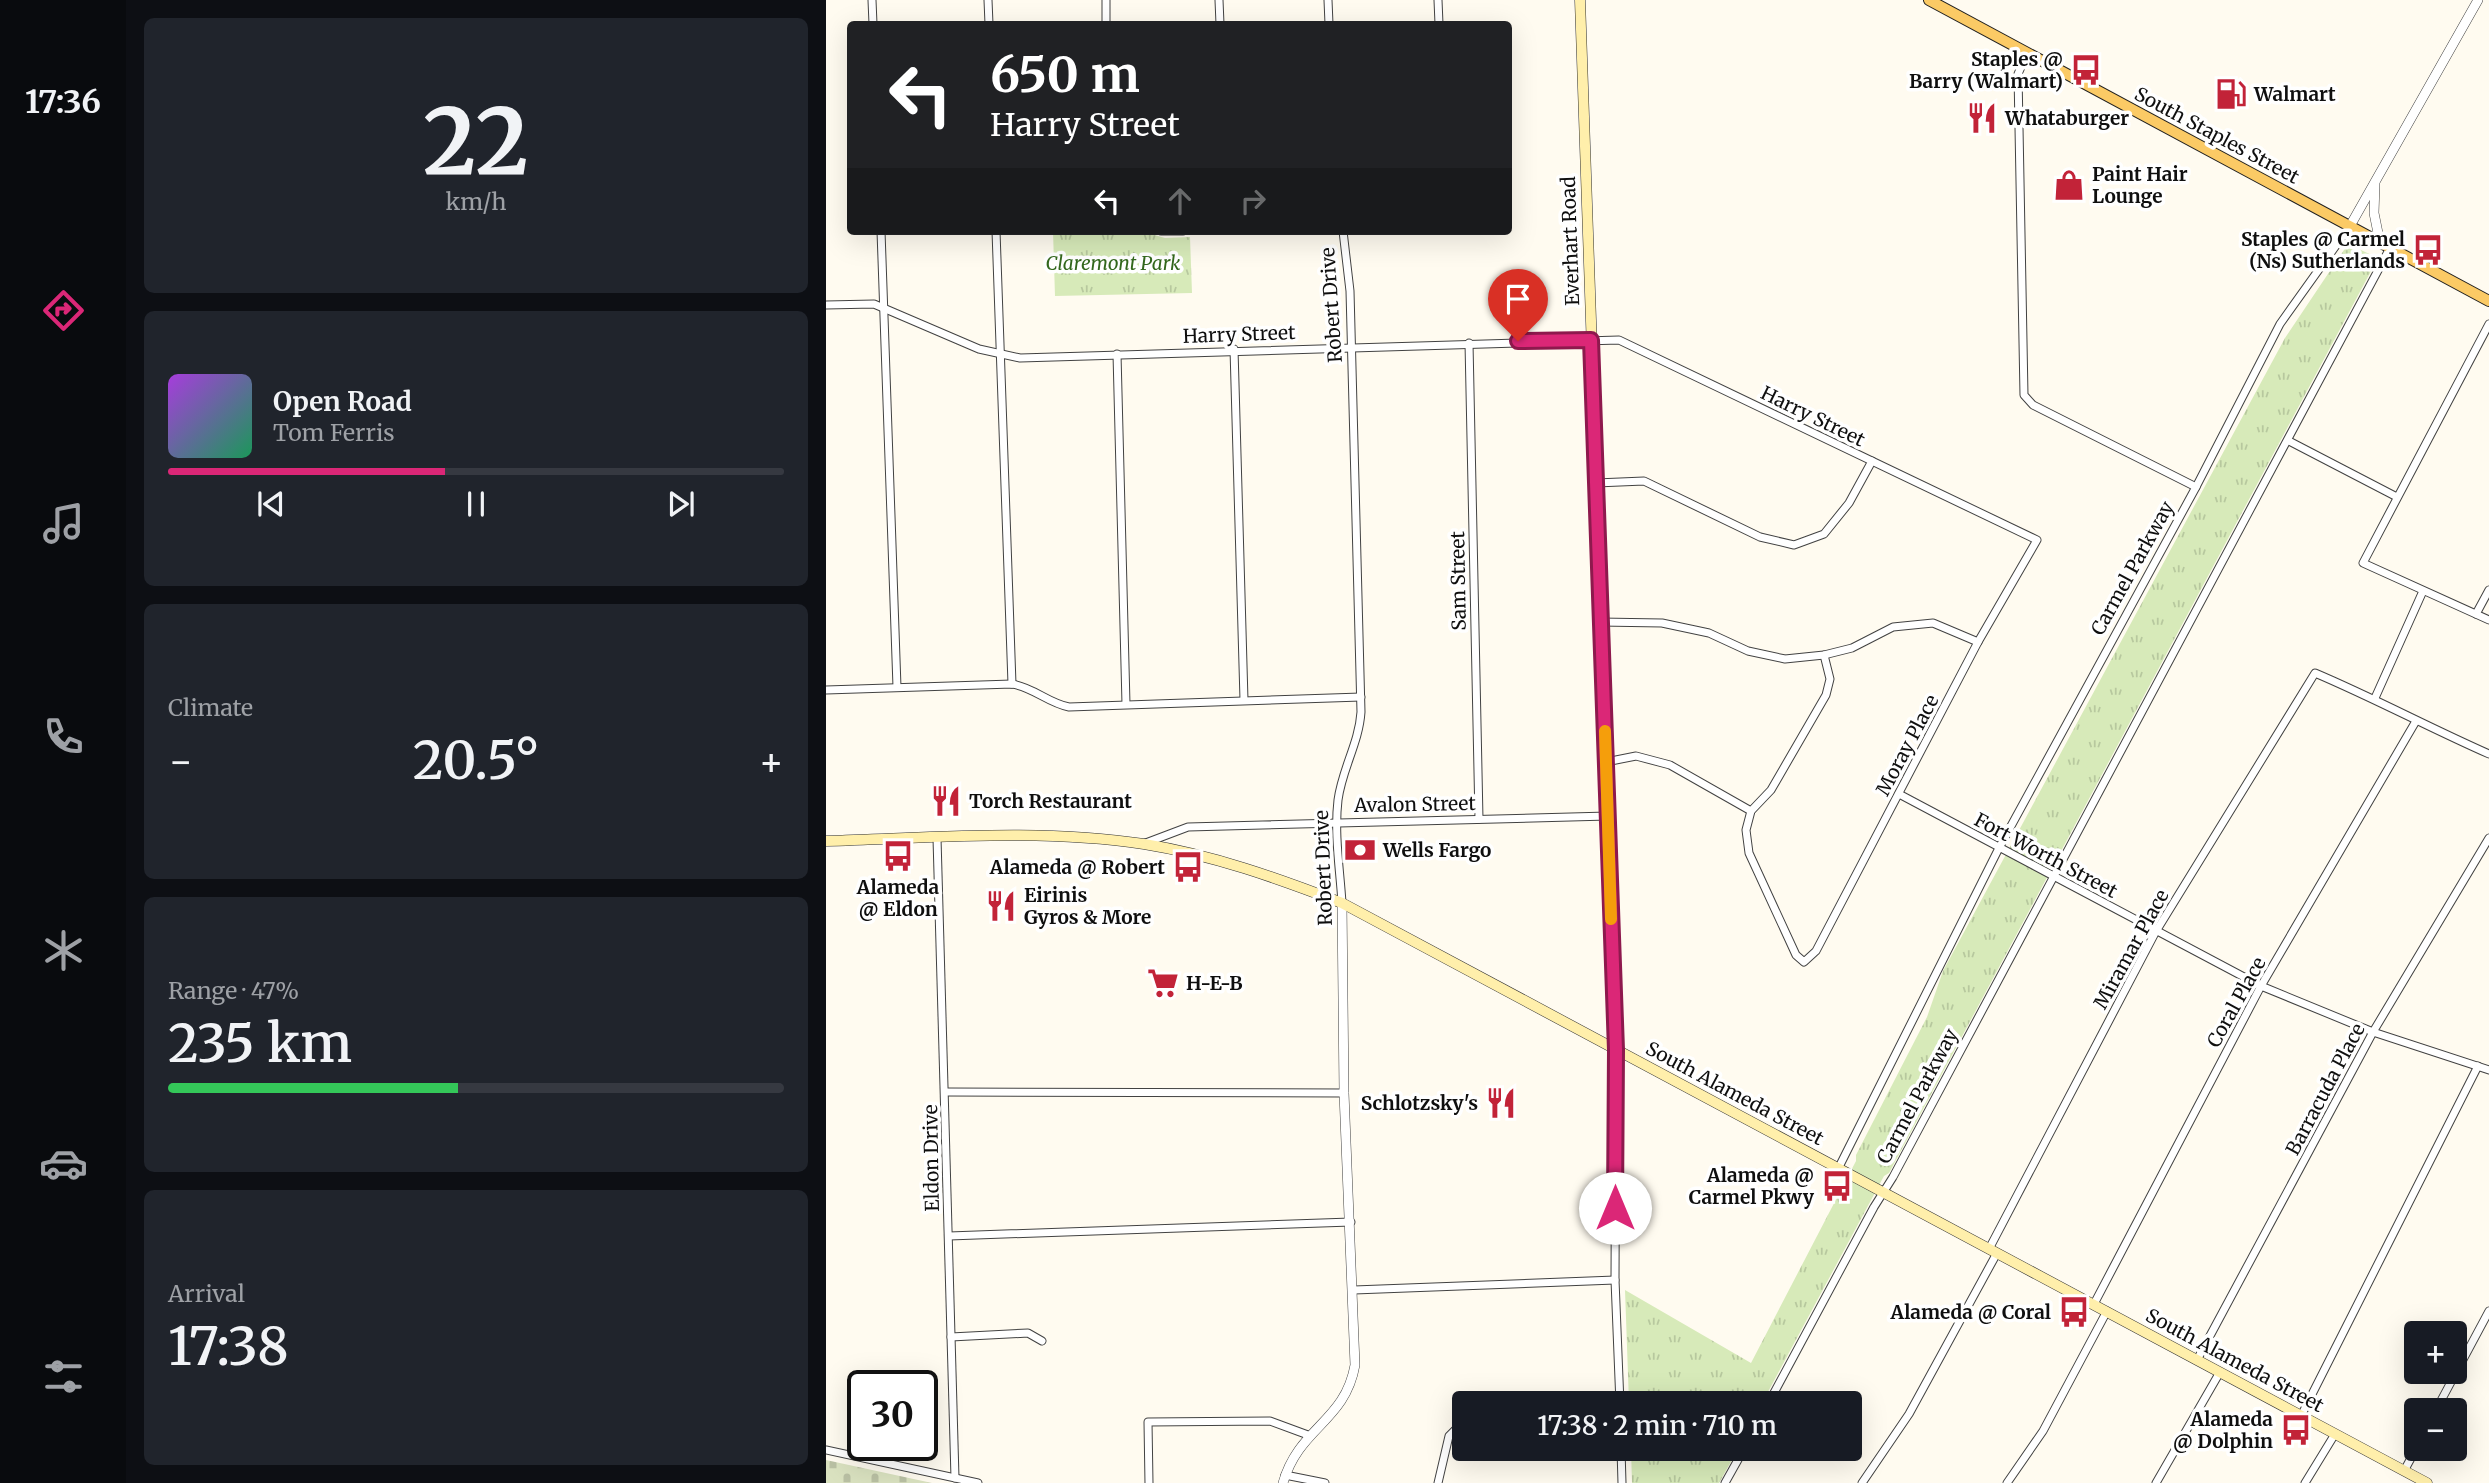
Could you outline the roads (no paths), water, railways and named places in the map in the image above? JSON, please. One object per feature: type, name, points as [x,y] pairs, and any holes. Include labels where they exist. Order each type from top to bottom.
[{"type":"main road","name":"Everhart Road","points":[[1580,0],[1616,1050]]},
{"type":"main road","name":"South Staples Street","points":[[1929,0],[2489,301]]},
{"type":"main road","name":"South Alameda Street","points":[[826,841],[1054,836],[1143,844],[1240,866],[1342,903],[2427,1483]]},
{"type":"street","points":[[872,0],[873,21]]},
{"type":"street","points":[[988,0],[989,21]]},
{"type":"street","points":[[1106,0],[1107,21]]},
{"type":"street","points":[[1219,0],[1220,21]]},
{"type":"street","points":[[1328,0],[1329,21]]},
{"type":"street","points":[[1438,0],[1439,21]]},
{"type":"street","name":"Carmel Parkway","points":[[1839,1167],[1999,848],[2196,487],[2280,324],[2350,226],[2479,0]]},
{"type":"street","points":[[2027,53],[2018,74],[2024,395],[2033,405],[2196,487]]},
{"type":"street","points":[[2375,182],[2374,213],[2385,245]]},
{"type":"street","points":[[881,235],[897,687]]},
{"type":"street","points":[[996,235],[1012,684]]},
{"type":"street","name":"Robert Drive","points":[[1284,1479],[1308,1435],[1342,1403],[1353,1379],[1356,1353],[1344,1093],[1342,903],[1337,821],[1343,775],[1360,727],[1361,697],[1350,279],[1344,235]]},
{"type":"street","name":"Carmel Parkway","points":[[1775,1391],[2289,441],[2385,245]]},
{"type":"street","name":"Harry Street","points":[[826,305],[873,304],[979,349],[1020,358],[1234,349],[1619,340],[2037,540]]},
{"type":"street","points":[[2489,324],[2395,496],[2363,562],[2489,620]]},
{"type":"street","name":"Sam Street","points":[[1469,343],[1479,819]]},
{"type":"street","points":[[1234,349],[1244,700]]},
{"type":"street","points":[[1117,354],[1126,704]]},
{"type":"street","points":[[2289,441],[2395,496]]},
{"type":"street","points":[[1596,483],[1644,481],[1760,537],[1794,545],[1824,534],[1849,503],[1872,461]]},
{"type":"street","name":"Moray Place","points":[[1751,811],[1746,830],[1749,853],[1796,955],[1804,962],[1816,951],[1978,642],[2037,540]]},
{"type":"street","points":[[2476,614],[2489,590]]},
{"type":"street","points":[[2423,591],[2375,698],[2416,721],[2489,754]]},
{"type":"street","points":[[1600,622],[1662,623],[1709,633],[1748,651],[1785,659],[1824,655],[1852,648],[1893,627],[1933,623],[1978,642]]},
{"type":"street","points":[[1606,762],[1636,756],[1670,765],[1751,811],[1771,790],[1826,695],[1830,679],[1824,655]]},
{"type":"street","name":"Miramar Place","points":[[1862,1483],[1909,1414],[2155,933],[2315,673],[2375,698]]},
{"type":"street","points":[[826,690],[1012,684],[1023,685],[1048,701],[1069,707],[1361,697]]},
{"type":"street","name":"Coral Place","points":[[2094,1304],[2262,986],[2416,721]]},
{"type":"street","name":"Fort Worth Street","points":[[1899,794],[2155,933],[2262,986],[2373,1032],[2489,1070]]},
{"type":"street","name":"Avalon Street","points":[[1143,844],[1163,834],[1188,827],[1608,816]]},
{"type":"street","name":"Eldon Drive","points":[[937,838],[946,1092],[954,1478]]},
{"type":"street","name":"Barracuda Place","points":[[2197,1360],[2373,1032],[2489,838]]},
{"type":"street","name":"Everhart Road","points":[[1616,1050],[1615,1280],[1619,1391]]},
{"type":"street","points":[[2301,1416],[2478,1066]]},
{"type":"street","points":[[946,1092],[1344,1093]]},
{"type":"street","points":[[949,1236],[1351,1222]]},
{"type":"street","points":[[1354,1290],[1615,1280]]},
{"type":"street","points":[[2007,1483],[2043,1431],[2107,1311]]},
{"type":"street","points":[[2442,1398],[2489,1311]]},
{"type":"street","points":[[951,1337],[1028,1333],[1042,1341]]},
{"type":"street","points":[[2156,1483],[2220,1372]]},
{"type":"street","points":[[1149,1483],[1148,1422],[1270,1421],[1308,1435]]},
{"type":"street","points":[[1438,1483],[1452,1433]]},
{"type":"street","points":[[2305,1483],[2335,1434]]},
{"type":"street","points":[[826,1450],[978,1483]]},
{"type":"street","points":[[1621,1461],[1622,1483]]},
{"type":"street","points":[[1725,1483],[1737,1461]]},
{"type":"street","points":[[2404,1471],[2409,1461]]},
{"type":"street","points":[[1284,1479],[1325,1483]]},
{"type":"place","name":"Staples @ Barry (Walmart)","points":[[2086,70]]},
{"type":"place","name":"Walmart","points":[[2231,94]]},
{"type":"place","name":"Whataburger","points":[[1982,118]]},
{"type":"place","name":"Paint Hair Lounge","points":[[2069,185]]},
{"type":"place","name":"Staples @ Carmel (Ns) Sutherlands","points":[[2428,250]]},
{"type":"place","name":"Torch Restaurant","points":[[946,801]]},
{"type":"place","name":"Wells Fargo","points":[[1360,850]]},
{"type":"place","name":"Alameda @ Eldon","points":[[898,856]]},
{"type":"place","name":"Alameda @ Robert","points":[[1188,867]]},
{"type":"place","name":"Eirinis Gyros & More","points":[[1001,906]]},
{"type":"place","name":"H-E-B","points":[[1163,983]]},
{"type":"place","name":"Schlotzsky's","points":[[1501,1103]]},
{"type":"place","name":"Alameda @ Carmel Pkwy","points":[[1837,1186]]},
{"type":"place","name":"Alameda @ Coral","points":[[2074,1312]]},
{"type":"place","name":"Alameda @ Dolphin","points":[[2296,1430]]},
{"type":"park label","name":"Claremont Park","points":[[1113,263]]}]
